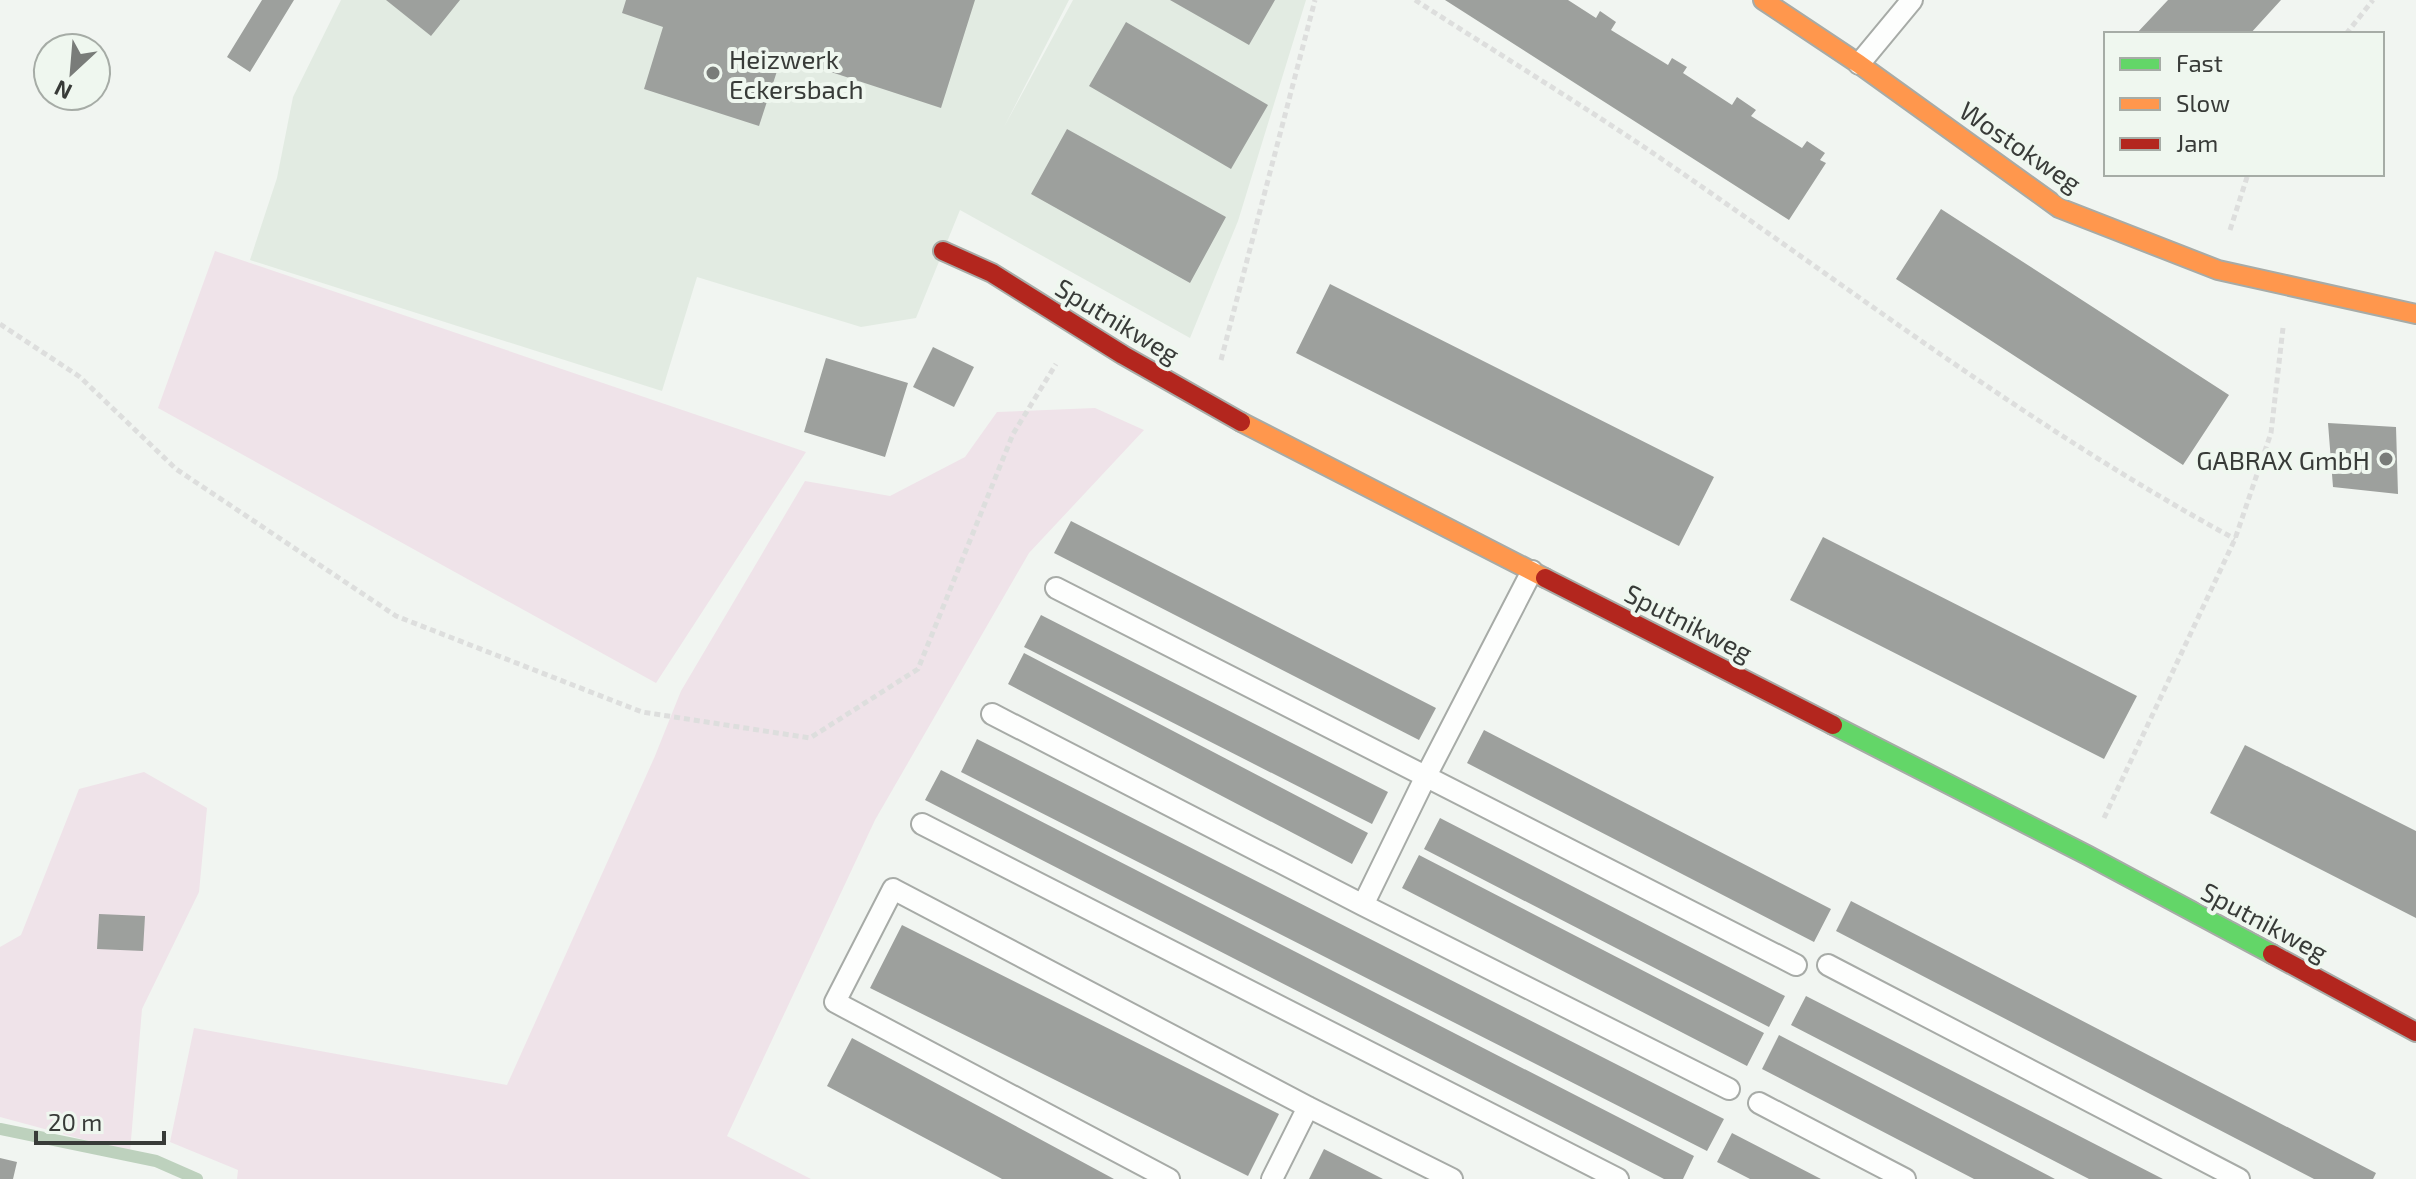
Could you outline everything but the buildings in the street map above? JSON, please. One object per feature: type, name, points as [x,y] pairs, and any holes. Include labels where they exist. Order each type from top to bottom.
[{"type":"street","name":"Wostokweg","points":[[1763,0],[1859,64],[2059,208],[2218,270],[2416,314]]},
{"type":"street","name":"Sputnikweg","points":[[943,251],[992,273],[1204,402],[2087,855],[2416,1032]]},
{"type":"lane","points":[[1859,64],[1912,0]]},
{"type":"lane","points":[[1363,905],[1532,571]]},
{"type":"lane","points":[[1056,588],[1796,965]]},
{"type":"lane","points":[[992,714],[1729,1089]]},
{"type":"lane","points":[[922,824],[1618,1179]]},
{"type":"lane","points":[[1169,1179],[835,1002],[893,889],[1308,1107],[1452,1179]]},
{"type":"lane","points":[[1828,965],[2239,1179]]},
{"type":"lane","points":[[1759,1103],[1905,1179]]},
{"type":"lane","points":[[1272,1179],[1308,1107]]},
{"type":"path","points":[[1204,402],[1225,349],[1315,0]]},
{"type":"path","points":[[1415,0],[1643,147],[2075,445],[2156,496],[2235,539]]},
{"type":"path","points":[[2348,32],[2373,0]]},
{"type":"path","points":[[2218,270],[2247,176]]},
{"type":"path","points":[[2087,855],[2235,539],[2271,433],[2284,328],[2275,318]]},
{"type":"path","points":[[0,324],[80,377],[176,469],[396,616],[642,712],[810,738],[918,669],[1013,434],[1078,327]]},
{"type":"shaded area","points":[[341,0],[1069,0],[1004,127],[1073,0],[1306,0],[1238,221],[1190,338],[960,210],[916,318],[861,327],[697,277],[662,391],[250,260],[277,178],[293,97]]},
{"type":"shaded area","points":[[215,251],[806,452],[656,683],[158,408]]},
{"type":"shaded area","points":[[1095,408],[1144,430],[1029,553],[875,820],[727,1136],[811,1179],[237,1179],[238,1170],[170,1142],[194,1028],[507,1085],[655,756],[681,691],[805,481],[890,496],[965,457],[997,412]]},
{"type":"shaded area","points":[[144,772],[207,808],[199,892],[142,1009],[130,1152],[0,1117],[0,947],[21,935],[79,789]]},
{"type":"waterway","points":[[0,1129],[156,1161],[197,1179]]},
{"type":"traffic: fast","points":[[1833,725],[2272,954]]},
{"type":"traffic: slow","points":[[1763,0],[1859,64],[2059,208],[2218,270],[2416,314]]},
{"type":"traffic: slow","points":[[1241,422],[1545,578]]},
{"type":"traffic: jam","points":[[943,251],[992,273],[1123,355],[1241,422]]},
{"type":"traffic: jam","points":[[1545,578],[1833,725]]},
{"type":"traffic: jam","points":[[2272,954],[2416,1032]]},
{"type":"place","name":"Heizwerk Eckersbach","points":[[713,73]]},
{"type":"place","name":"GABRAX GmbH","points":[[2386,459]]}]
